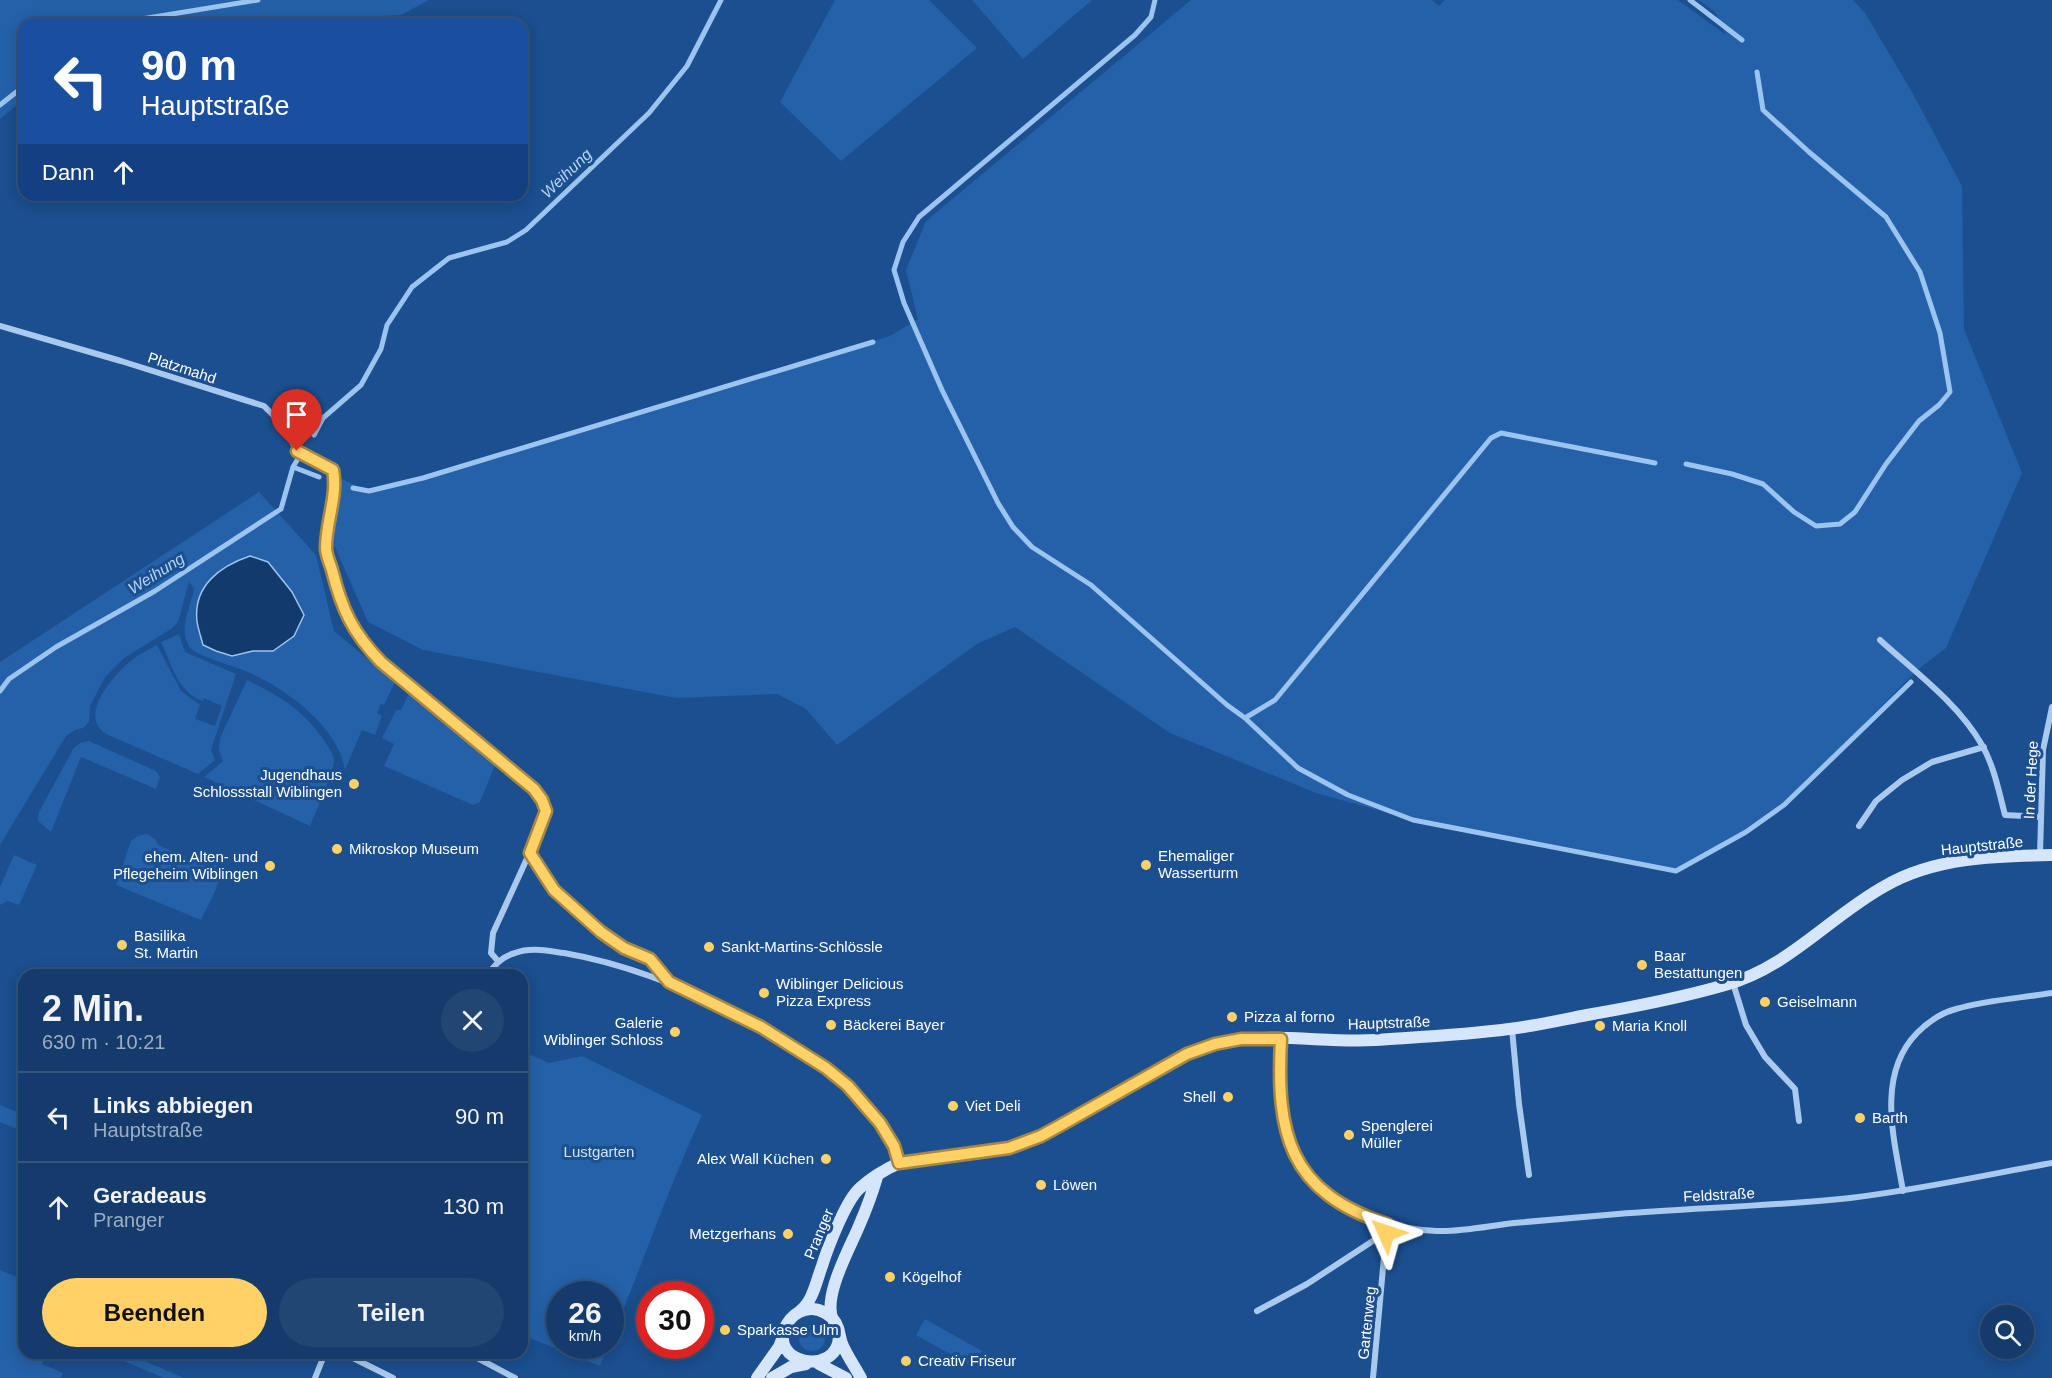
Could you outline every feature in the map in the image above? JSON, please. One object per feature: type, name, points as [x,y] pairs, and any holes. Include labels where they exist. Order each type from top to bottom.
[{"type":"main road","name":"Hauptstraße","points":[[969,1154],[1009,1148],[1041,1136],[1187,1054],[1215,1044],[1241,1039],[1369,1040],[1512,1029],[1635,1007],[1733,983],[1776,964],[1862,901],[1902,877],[1955,862],[1996,857],[2046,855]]},
{"type":"main road","name":"Pranger","points":[[800,1311],[810,1300],[825,1257],[847,1207],[859,1188],[886,1169],[899,1163],[969,1154]]},
{"type":"main road","points":[[861,1378],[839,1337],[830,1305],[840,1268],[866,1210],[877,1177]]},
{"type":"main road","points":[[757,1378],[779,1347],[787,1324],[800,1311],[819,1310],[833,1320]]},
{"type":"main road","points":[[783,1337],[790,1355],[806,1364]]},
{"type":"main road","points":[[819,1364],[834,1354],[839,1337]]},
{"type":"main road","points":[[772,1378],[794,1365],[819,1364],[846,1378]]},
{"type":"street","name":"Platzmahd","points":[[0,326],[264,406],[284,426],[297,451],[333,470],[336,483],[326,549],[346,617],[361,642],[381,662],[534,789],[546,811],[530,853]]},
{"type":"street","points":[[1880,640],[1971,726],[1984,747],[2005,815],[2041,817]]},
{"type":"street","name":"In der Hege","points":[[2046,855],[2041,817],[2043,750],[2052,707]]},
{"type":"street","points":[[1859,826],[1876,801],[1902,780],[1932,762],[1984,747]]},
{"type":"street","points":[[498,962],[491,953],[493,933],[530,853]]},
{"type":"street","points":[[530,853],[554,890],[577,912],[624,948],[650,959],[669,982]]},
{"type":"street","points":[[493,969],[498,962],[515,952],[540,949],[585,957],[669,982],[761,1027],[826,1068],[848,1086],[880,1123],[894,1146],[899,1163]]},
{"type":"street","points":[[1733,983],[1746,1025],[1766,1058],[1795,1089],[1799,1121]]},
{"type":"street","points":[[1903,1191],[1892,1125],[1892,1083],[1897,1061],[1913,1037],[1928,1022],[1955,1009],[2052,993]]},
{"type":"street","points":[[1512,1029],[1529,1175]]},
{"type":"street","name":"Feldstraße","points":[[1281,1039],[1283,1116],[1285,1130],[1294,1154],[1323,1192],[1357,1213],[1387,1224],[1438,1231],[1462,1230],[1669,1210],[1849,1198],[1903,1191],[2052,1163]]},
{"type":"street","points":[[1257,1311],[1307,1284],[1386,1233],[1387,1224]]},
{"type":"street","name":"Gartenweg","points":[[1373,1378],[1386,1233]]},
{"type":"street","points":[[315,1378],[323,1359]]},
{"type":"street","points":[[355,1359],[393,1378]]},
{"type":"street","points":[[479,1359],[515,1378]]},
{"type":"green space","points":[[0,0],[429,0],[401,15],[342,18],[18,18],[18,104],[0,119]]},
{"type":"green space","points":[[835,0],[929,0],[977,48],[841,161],[780,102]]},
{"type":"green space","points":[[972,0],[1092,0],[1023,59]]},
{"type":"green space","points":[[1191,0],[1432,0],[1439,6],[1445,0],[1678,0],[1726,35],[1715,12],[1699,0],[1853,0],[1865,13],[1912,92],[1962,186],[1964,329],[2022,473],[1946,648],[1915,672],[1788,801],[1746,832],[1676,871],[1413,820],[1316,793],[1170,733],[1015,627],[977,644],[837,745],[806,709],[777,694],[676,698],[423,650],[368,622],[334,545],[338,477],[367,491],[423,478],[890,336],[918,319],[906,270],[926,221]]},
{"type":"green space","points":[[259,492],[316,555],[334,631],[395,682],[384,705],[381,704],[377,713],[382,716],[375,735],[362,730],[345,770],[332,739],[321,724],[294,699],[263,679],[190,648],[185,633],[194,589],[189,582],[178,622],[171,629],[124,658],[105,677],[90,706],[89,722],[83,728],[66,736],[0,845],[0,662]],"holes":[[[213,576],[273,651],[253,651],[232,656],[197,620],[199,597]]]},
{"type":"green space","points":[[179,634],[185,652],[236,674],[211,750],[215,760],[198,774],[106,734],[98,726],[95,717],[101,696],[116,675],[135,658],[157,645],[181,691],[200,705],[195,719],[215,726],[222,706],[204,698],[203,701],[187,691],[176,676],[161,642]]},
{"type":"green space","points":[[247,680],[269,691],[299,712],[316,729],[332,755],[334,760],[331,773],[310,826],[204,777],[223,761],[219,751],[220,738]]},
{"type":"green space","points":[[409,693],[495,765],[480,802],[473,805],[384,766],[394,744],[382,738],[396,710],[401,710]]},
{"type":"green space","points":[[89,741],[156,771],[160,777],[156,789],[81,757],[51,832],[38,821],[39,812],[73,749],[80,743]]},
{"type":"green space","points":[[147,834],[155,839],[158,845],[190,859],[199,855],[218,865],[217,885],[201,920],[116,885],[131,841]]},
{"type":"green space","points":[[14,855],[37,865],[19,905],[8,901],[0,905],[0,887]]},
{"type":"green space","name":"Lustgarten","points":[[528,1054],[549,1063],[582,1056],[702,1115],[624,1307],[624,1281],[546,1281],[546,1345],[528,1337]]},
{"type":"green space","points":[[0,1105],[18,1112],[18,1130],[0,1122]]},
{"type":"green space","points":[[0,1270],[18,1278],[18,1359],[44,1359],[42,1364],[63,1373],[61,1378],[0,1378]]},
{"type":"green space","points":[[925,1319],[982,1351],[973,1367],[916,1335]]},
{"type":"green space","points":[[812,1325],[821,1329],[825,1338],[821,1347],[812,1351],[803,1347],[799,1338],[803,1329]]},
{"type":"green space","points":[[119,1359],[140,1359],[184,1378],[164,1378]]},
{"type":"green space","name":"Lustgarten","points":[[582,1359],[603,1359],[600,1366]]},
{"type":"shaded area","points":[[250,556],[268,562],[292,592],[304,615],[294,636],[273,651],[253,651],[232,656],[203,645],[197,624],[199,597],[211,579],[219,572],[228,565]]},
{"type":"waterway","points":[[148,18],[258,0]]},
{"type":"waterway","name":"Weihung","points":[[314,435],[323,418],[361,385],[381,349],[387,325],[412,287],[449,258],[507,242],[526,230],[649,113],[687,66],[721,0]]},
{"type":"waterway","points":[[1155,0],[1151,17],[1135,35],[919,217],[903,242],[894,270],[904,303],[942,390],[998,503],[1013,527],[1032,547],[1091,585],[1227,705],[1245,718],[1275,700],[1491,438],[1501,433],[1655,463]]},
{"type":"waterway","points":[[1690,0],[1742,40]]},
{"type":"waterway","points":[[1686,464],[1732,474],[1763,484],[1794,512],[1816,526],[1840,524],[1855,512],[1886,464],[1919,421],[1939,405],[1950,392],[1940,333],[1920,272],[1886,217],[1763,110],[1757,72]]},
{"type":"waterway","points":[[0,105],[18,91]]},
{"type":"waterway","points":[[353,488],[369,491],[423,478],[873,342]]},
{"type":"waterway","name":"Weihung","points":[[0,691],[9,679],[56,647],[155,591],[281,509],[293,467],[299,457]]},
{"type":"waterway","points":[[293,467],[319,477]]},
{"type":"waterway","points":[[1245,718],[1298,768],[1348,795],[1413,820],[1676,871],[1746,832],[1784,805],[1911,682]]},
{"type":"place","name":"Jugendhaus Schlossstall Wiblingen","points":[[354,784]]},
{"type":"place","name":"Mikroskop Museum","points":[[337,849]]},
{"type":"place","name":"Ehemaliger Wasserturm","points":[[1146,865]]},
{"type":"place","name":"ehem. Alten- und Pflegeheim Wiblingen","points":[[270,866]]},
{"type":"place","name":"Basilika St. Martin","points":[[122,945]]},
{"type":"place","name":"Sankt-Martins-Schlössle","points":[[709,947]]},
{"type":"place","name":"Baar Bestattungen","points":[[1642,965]]},
{"type":"place","name":"Wiblinger Delicious Pizza Express","points":[[764,993]]},
{"type":"place","name":"Geiselmann","points":[[1765,1002]]},
{"type":"place","name":"Pizza al forno","points":[[1232,1017]]},
{"type":"place","name":"Bäckerei Bayer","points":[[831,1025]]},
{"type":"place","name":"Maria Knoll","points":[[1600,1026]]},
{"type":"place","name":"Galerie Wiblinger Schloss","points":[[675,1032]]},
{"type":"place","name":"Shell","points":[[1228,1097]]},
{"type":"place","name":"Viet Deli","points":[[953,1106]]},
{"type":"place","name":"Barth","points":[[1860,1118]]},
{"type":"place","name":"Spenglerei Müller","points":[[1349,1135]]},
{"type":"place","name":"Alex Wall Küchen","points":[[826,1159]]},
{"type":"place","name":"Löwen","points":[[1041,1185]]},
{"type":"place","name":"Metzgerhans","points":[[788,1234]]},
{"type":"place","name":"Kögelhof","points":[[890,1277]]},
{"type":"place","name":"Sparkasse Ulm","points":[[725,1330]]},
{"type":"place","name":"Creativ Friseur","points":[[906,1361]]},
{"type":"route","points":[[297,451],[333,470],[336,483],[326,549],[346,617],[361,642],[381,662],[534,789],[546,811],[530,853],[554,890],[601,932],[624,948],[650,959],[669,982],[761,1027],[826,1068],[848,1086],[880,1123],[894,1146],[899,1163],[1009,1148],[1041,1136],[1081,1115],[1187,1054],[1215,1044],[1241,1039],[1281,1039],[1280,1080],[1283,1116],[1288,1141],[1294,1154],[1323,1192],[1357,1213],[1387,1224],[1386,1233]]}]
